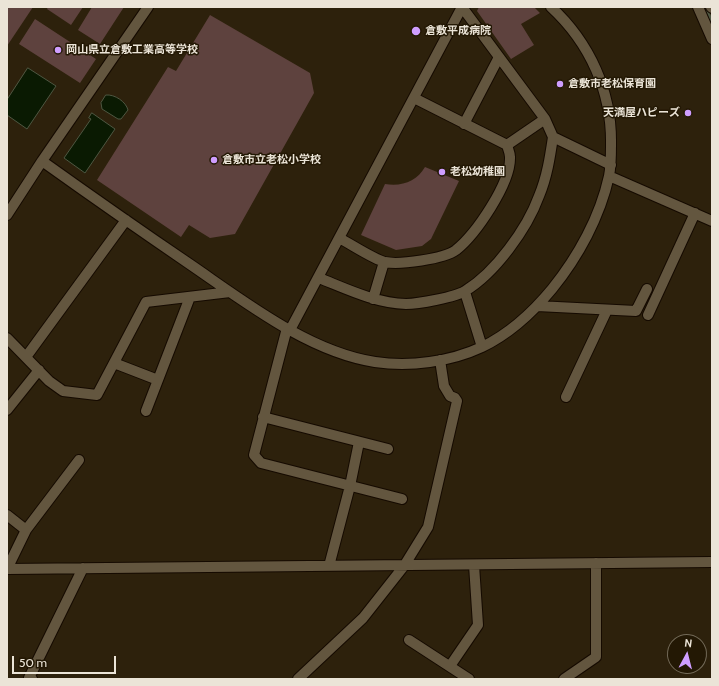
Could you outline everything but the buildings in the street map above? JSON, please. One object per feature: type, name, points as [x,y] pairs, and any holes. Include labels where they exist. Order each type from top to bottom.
[{"type":"street","points":[[7,215],[42,161],[148,7]]},
{"type":"street","points":[[319,278],[373,299],[406,304],[425,302],[465,292],[492,268],[510,248],[529,220],[548,168],[553,137],[545,119],[462,7],[319,278],[288,329],[263,417],[254,455],[260,463],[402,499]]},
{"type":"street","points":[[42,161],[230,292],[288,329],[332,350],[357,358],[402,364],[440,360],[482,347],[505,333],[537,306],[564,274],[580,248],[591,226],[609,176],[611,165],[611,134],[604,87],[598,71],[585,47],[551,7]]},
{"type":"street","points":[[698,7],[712,39]]},
{"type":"street","points":[[464,124],[499,57]]},
{"type":"street","points":[[414,98],[507,145]]},
{"type":"street","points":[[507,145],[545,119]]},
{"type":"street","points":[[553,137],[611,165]]},
{"type":"street","points":[[339,238],[384,262],[401,263],[455,251],[467,239],[499,196],[510,158],[507,145]]},
{"type":"street","points":[[609,176],[712,221]]},
{"type":"street","points":[[648,315],[695,213]]},
{"type":"street","points":[[26,357],[126,220]]},
{"type":"street","points":[[373,299],[384,262]]},
{"type":"street","points":[[537,306],[636,311],[646,289]]},
{"type":"street","points":[[7,338],[49,381],[62,391],[97,395],[146,302],[230,292]]},
{"type":"street","points":[[465,292],[482,347]]},
{"type":"street","points":[[146,411],[190,296]]},
{"type":"street","points":[[566,397],[607,310]]},
{"type":"street","points":[[298,679],[363,618],[404,566],[428,526],[457,401],[455,398],[450,396],[444,386],[440,360]]},
{"type":"street","points":[[114,362],[158,380]]},
{"type":"street","points":[[7,410],[39,370]]},
{"type":"street","points":[[263,417],[388,449]]},
{"type":"street","points":[[329,566],[350,486],[359,442]]},
{"type":"street","points":[[79,460],[26,530],[7,569],[712,562]]},
{"type":"street","points":[[7,515],[26,530]]},
{"type":"street","points":[[564,679],[596,657],[596,563]]},
{"type":"street","points":[[450,666],[478,625],[474,565]]},
{"type":"street","points":[[32,679],[29,678],[83,568]]},
{"type":"street","points":[[409,640],[469,679]]},
{"type":"shaded area","points":[[7,7],[33,7],[7,46]]},
{"type":"shaded area","points":[[48,7],[83,7],[71,25],[47,9]]},
{"type":"shaded area","points":[[92,7],[124,7],[100,44],[78,30]]},
{"type":"shaded area","points":[[479,7],[534,7],[540,13],[521,24],[534,45],[511,59],[477,11]]},
{"type":"shaded area","points":[[210,15],[310,73],[314,93],[235,234],[210,238],[189,225],[181,237],[97,180],[168,67],[176,71]]},
{"type":"shaded area","points":[[35,19],[96,59],[80,83],[19,44]]},
{"type":"shaded area","points":[[28,68],[56,86],[27,129],[7,115],[7,100]]},
{"type":"shaded area","points":[[106,95],[116,97],[123,101],[127,107],[128,110],[121,119],[118,119],[102,109],[101,103]]},
{"type":"shaded area","points":[[92,113],[115,129],[85,173],[64,158],[91,119],[89,118]]},
{"type":"shaded area","points":[[425,167],[459,181],[431,239],[422,246],[396,250],[361,235],[385,184],[397,185],[408,182],[418,176]]},
{"type":"waterway","points":[[705,7],[712,23]]},
{"type":"place","name":"倉敷平成病院","points":[[416,31]]},
{"type":"place","name":"岡山県立倉敷工業高等学校","points":[[58,50]]},
{"type":"place","name":"倉敷市老松保育園","points":[[560,84]]},
{"type":"place","name":"天満屋ハピーズ","points":[[688,113]]},
{"type":"place","name":"倉敷市立老松小学校","points":[[214,160]]},
{"type":"place","name":"老松幼稚園","points":[[442,172]]}]
